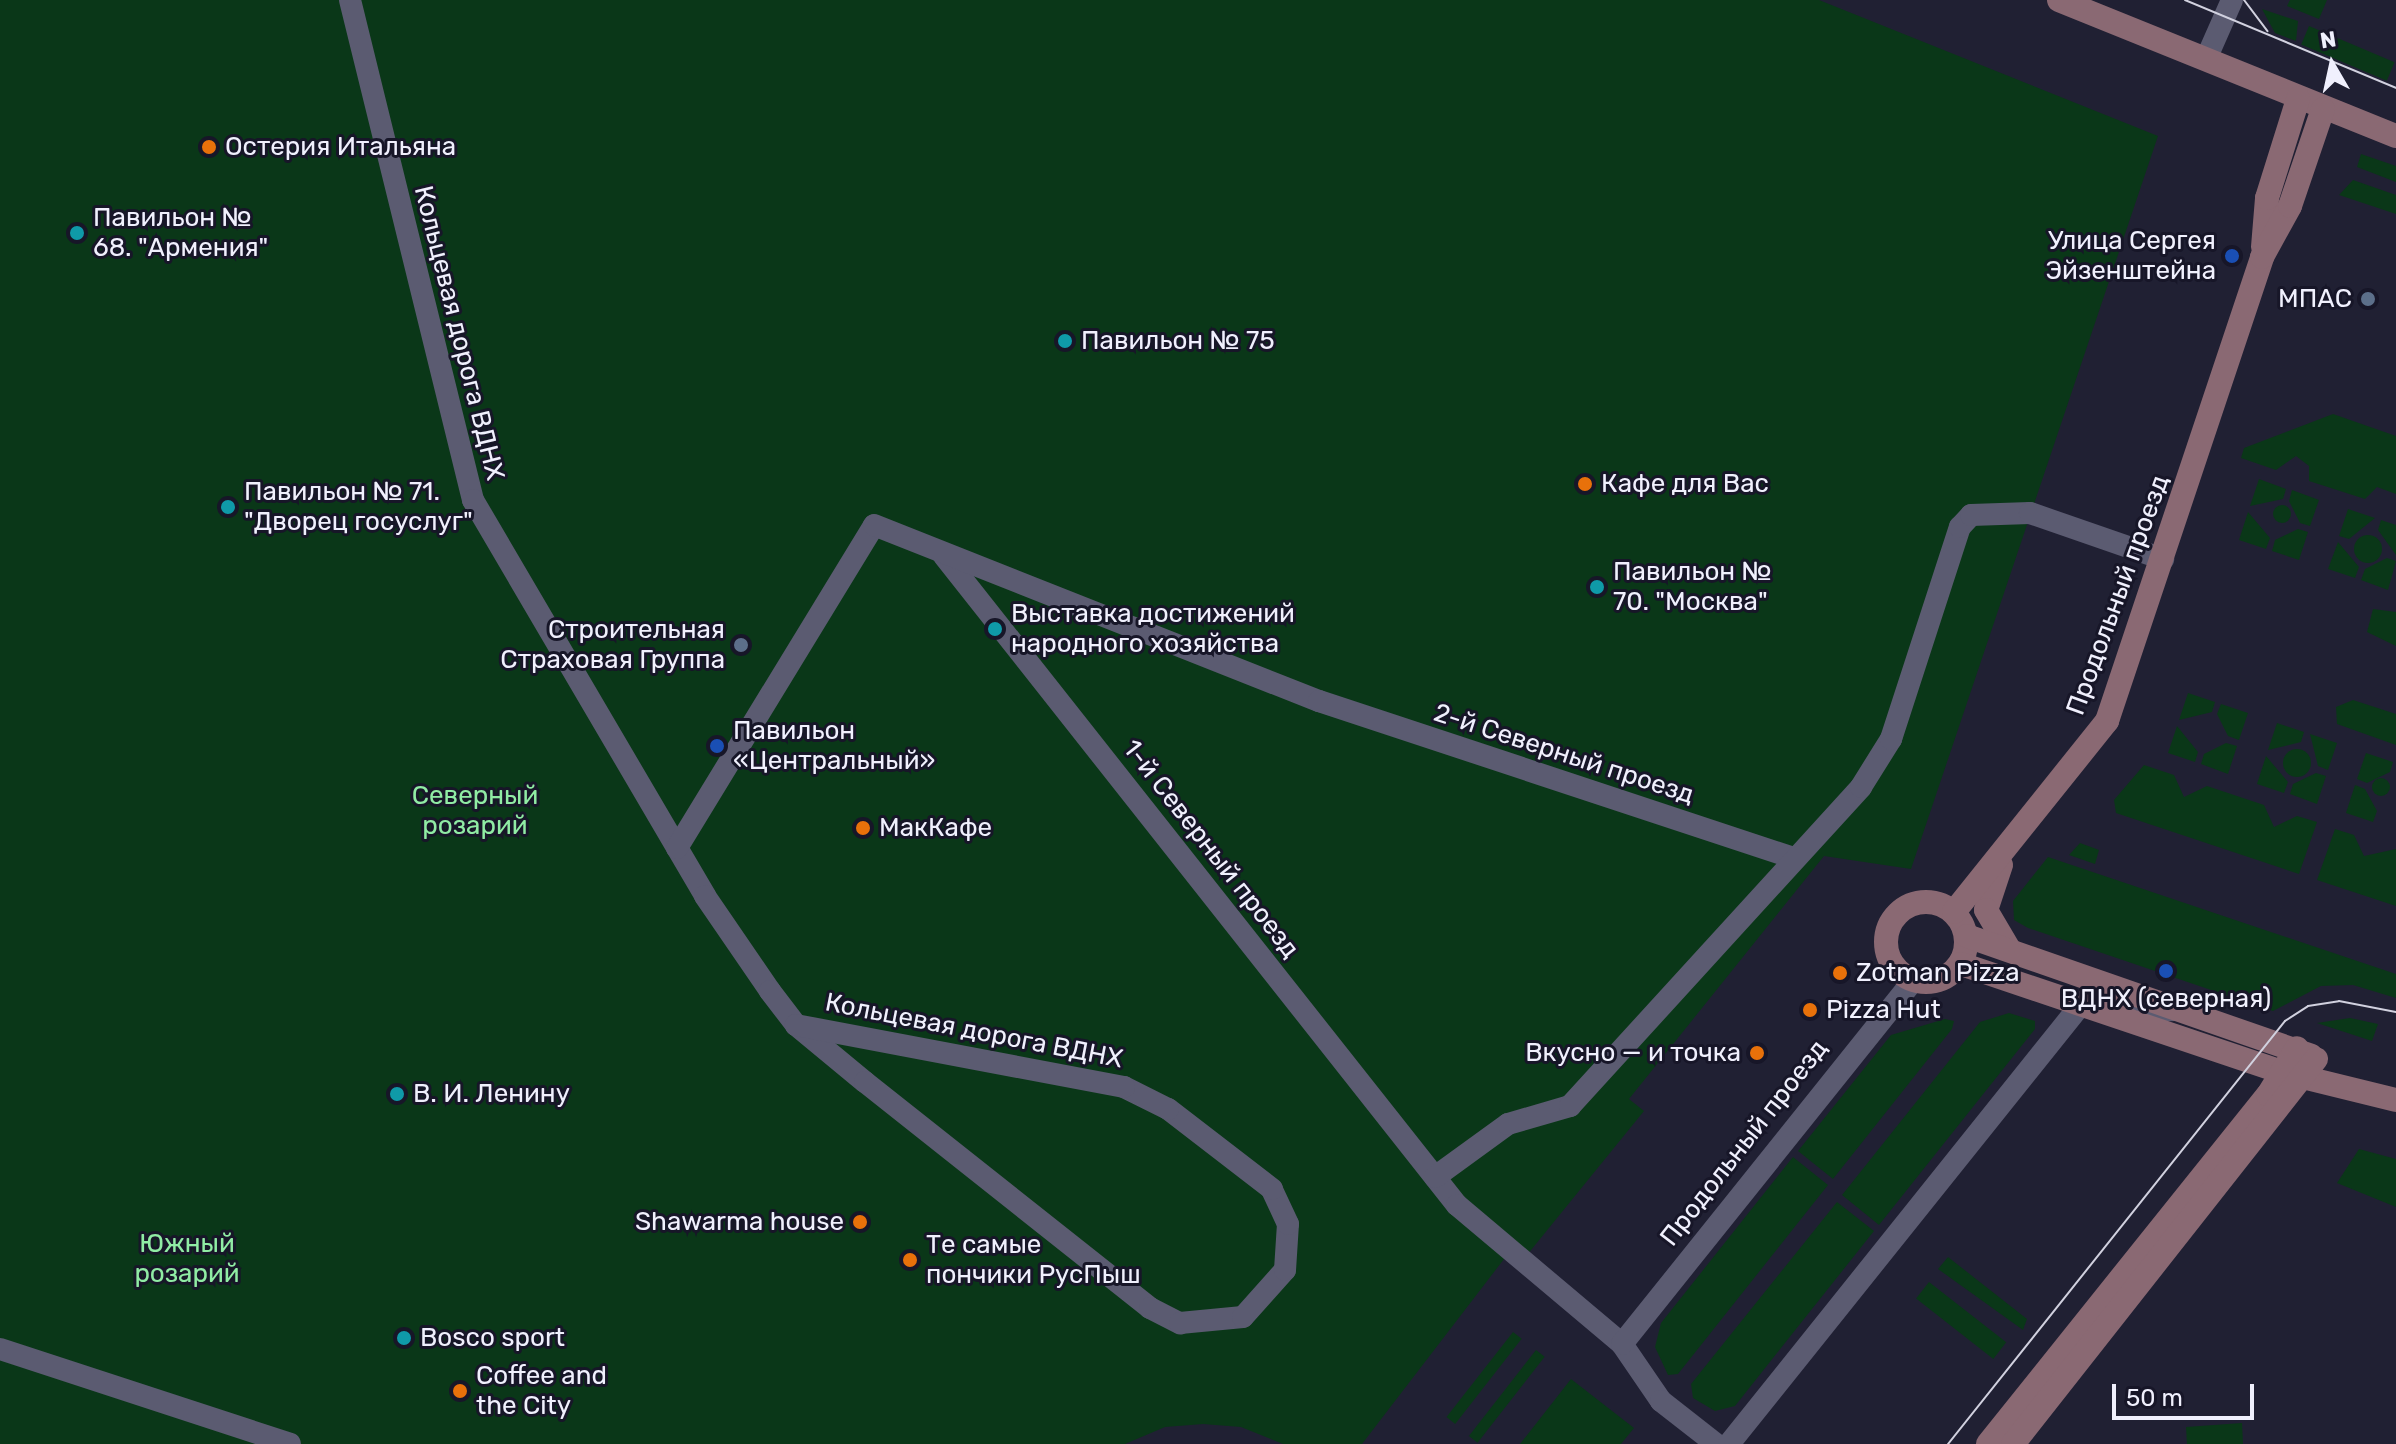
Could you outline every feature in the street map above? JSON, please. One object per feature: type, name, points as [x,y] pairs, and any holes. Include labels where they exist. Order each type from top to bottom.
[{"type":"main road","points":[[2059,0],[2396,136]]},
{"type":"main road","name":"Продольный проезд","points":[[2262,257],[2267,198],[2298,99]]},
{"type":"main road","name":"Продольный проезд","points":[[1954,912],[2107,721],[2262,257],[2290,206],[2323,109]]},
{"type":"main road","points":[[2011,951],[1986,910],[2012,838]]},
{"type":"main road","points":[[1922,901],[1954,912],[1967,936],[1961,964],[1937,981],[1914,980],[1889,958],[1891,922],[1922,901]]},
{"type":"main road","points":[[1967,936],[2189,1012],[2351,1086],[2396,1100]]},
{"type":"main road","points":[[1961,964],[2081,1005],[2300,1064]]},
{"type":"main road","points":[[1988,1444],[2300,1064]]},
{"type":"main road","points":[[2013,1444],[2300,1064]]},
{"type":"street","name":"Кольцевая дорога ВДНХ","points":[[350,0],[468,487],[677,848],[796,1025],[1122,1288],[1180,1323],[1243,1317],[1285,1270],[1288,1224],[1272,1189],[1168,1109],[1124,1087],[796,1025]]},
{"type":"street","points":[[2206,59],[2232,0]]},
{"type":"street","points":[[1435,1177],[1508,1124],[1570,1106],[1861,787],[1891,739],[1960,527],[1971,515],[2030,513],[2163,559]]},
{"type":"street","name":"2-й Северный проезд","points":[[677,848],[874,525],[943,555],[1319,701],[1793,858]]},
{"type":"street","name":"1-й Северный проезд","points":[[943,555],[1435,1177],[1512,1256],[1622,1344],[1657,1397],[1716,1444]]},
{"type":"street","name":"Продольный проезд","points":[[1622,1344],[1914,980]]},
{"type":"street","points":[[1729,1444],[2081,1005],[2104,997],[2145,1011],[2189,1012]]},
{"type":"street","points":[[865,1082],[865,1055],[895,1043]]},
{"type":"street","points":[[0,1349],[290,1444]]},
{"type":"green space","name":"Выставка достижений народного хозяйства","points":[[0,0],[1819,0],[2158,136],[1911,869],[1824,856],[1629,1099],[1644,1111],[1527,1255],[1514,1246],[1362,1444],[1283,1444],[1241,1427],[1203,1424],[1165,1427],[1125,1444],[0,1444]]},
{"type":"green space","points":[[2290,0],[2327,0],[2319,19],[2287,6]]},
{"type":"green space","points":[[2262,9],[2298,21],[2296,41],[2275,33]]},
{"type":"green space","points":[[2309,26],[2395,62],[2387,81],[2301,44]]},
{"type":"green space","points":[[2361,154],[2396,166],[2396,182],[2357,167]]},
{"type":"green space","points":[[2353,180],[2396,195],[2396,214],[2339,195]]},
{"type":"green space","points":[[2333,414],[2396,436],[2396,494],[2377,487],[2365,499],[2309,481],[2309,466],[2296,456],[2276,470],[2241,458],[2244,448]]},
{"type":"green space","points":[[2259,479],[2286,489],[2283,499],[2250,506]]},
{"type":"green space","points":[[2292,490],[2319,500],[2310,526],[2300,523],[2289,501]]},
{"type":"green space","points":[[2278,505],[2286,505],[2291,514],[2289,521],[2278,523],[2273,518],[2273,510]]},
{"type":"green space","points":[[2348,509],[2375,518],[2349,539],[2339,536]]},
{"type":"green space","points":[[2248,512],[2270,538],[2266,549],[2239,540]]},
{"type":"green space","points":[[2381,520],[2396,525],[2396,555],[2378,530]]},
{"type":"green space","points":[[2298,529],[2308,532],[2299,560],[2272,551],[2275,540]]},
{"type":"green space","points":[[2368,535],[2378,539],[2382,549],[2378,559],[2368,563],[2358,559],[2354,549],[2358,539]]},
{"type":"green space","points":[[2338,542],[2359,567],[2355,578],[2328,569]]},
{"type":"green space","points":[[2387,558],[2396,561],[2388,590],[2361,580],[2365,569]]},
{"type":"green space","points":[[2373,609],[2396,612],[2396,646],[2367,632]]},
{"type":"green space","points":[[2188,693],[2215,702],[2212,712],[2179,720]]},
{"type":"green space","points":[[2353,700],[2396,714],[2396,745],[2337,724],[2336,707]]},
{"type":"green space","points":[[2221,704],[2248,713],[2239,740],[2228,736],[2217,714]]},
{"type":"green space","points":[[2277,723],[2304,732],[2301,742],[2268,750]]},
{"type":"green space","points":[[2177,726],[2198,752],[2195,762],[2168,753]]},
{"type":"green space","points":[[2310,734],[2337,743],[2328,770],[2318,766]]},
{"type":"green space","points":[[2226,743],[2237,746],[2228,774],[2201,764],[2204,754]]},
{"type":"green space","points":[[2297,749],[2307,753],[2311,763],[2307,773],[2297,777],[2287,773],[2283,763],[2287,753]]},
{"type":"green space","points":[[2366,753],[2393,762],[2390,772],[2367,783],[2357,779]]},
{"type":"green space","points":[[2266,756],[2288,782],[2284,793],[2257,784]]},
{"type":"green space","points":[[2144,765],[2174,775],[2184,797],[2207,786],[2264,805],[2274,827],[2297,816],[2317,822],[2299,874],[2116,813],[2114,800]]},
{"type":"green space","points":[[2316,773],[2326,776],[2317,804],[2290,794],[2293,784]]},
{"type":"green space","points":[[2381,778],[2390,787],[2381,796],[2372,787]]},
{"type":"green space","points":[[2355,785],[2365,789],[2377,811],[2373,822],[2346,813]]},
{"type":"green space","points":[[2335,829],[2354,835],[2364,856],[2396,849],[2396,906],[2317,880]]},
{"type":"green space","points":[[2080,843],[2099,850],[2095,864],[2069,855]]},
{"type":"green space","points":[[2048,857],[2396,974],[2396,998],[2353,985],[2321,986],[2273,1011],[2028,928],[2014,920],[2013,901]]},
{"type":"green space","points":[[2009,1013],[2035,1021],[2035,1029],[1879,1225],[1842,1195],[1980,1022]]},
{"type":"green space","points":[[2350,1018],[2378,1024],[2372,1041],[2317,1023]]},
{"type":"green space","points":[[1945,1019],[1954,1021],[1952,1029],[1833,1179],[1798,1151],[1891,1035]]},
{"type":"green space","points":[[2359,1149],[2396,1159],[2396,1207],[2337,1183]]},
{"type":"green space","points":[[1793,1157],[1828,1185],[1678,1374],[1668,1375],[1655,1347],[1661,1323]]},
{"type":"green space","points":[[1837,1202],[1874,1231],[1735,1406],[1715,1411],[1693,1398],[1691,1384]]},
{"type":"green space","points":[[1948,1257],[2027,1319],[2023,1330],[1938,1269]]},
{"type":"green space","points":[[1929,1282],[2006,1342],[1993,1359],[1916,1299]]},
{"type":"green space","points":[[1513,1332],[1522,1339],[1455,1424],[1447,1417]]},
{"type":"green space","points":[[1536,1350],[1545,1357],[1478,1443],[1469,1436]]},
{"type":"green space","points":[[1571,1379],[1634,1428],[1621,1444],[1520,1444]]},
{"type":"green space","points":[[2242,1423],[2243,1444],[2187,1444],[2186,1427]]},
{"type":"tram line","points":[[2185,0],[2396,88]]},
{"type":"tram line","points":[[2244,0],[2267,31]]},
{"type":"tram line","points":[[1948,1444],[2285,1021],[2308,1006],[2339,1001],[2396,1012]]},
{"type":"place","name":"Остерия Итальяна","points":[[209,147]]},
{"type":"place","name":"Павильон № 68. \"Армения\"","points":[[77,233]]},
{"type":"place","name":"Улица Сергея Эйзенштейна","points":[[2232,256]]},
{"type":"place","name":"МПАС","points":[[2368,299]]},
{"type":"place","name":"Павильон № 75","points":[[1065,341]]},
{"type":"place","name":"Кафе для Вас","points":[[1585,484]]},
{"type":"place","name":"Павильон № 71. \"Дворец госуслуг\"","points":[[228,507]]},
{"type":"place","name":"Павильон № 70. \"Москва\"","points":[[1597,587]]},
{"type":"place","name":"Выставка достижений народного хозяйства","points":[[995,629]]},
{"type":"place","name":"Строительная Страховая Группа","points":[[741,645]]},
{"type":"place","name":"Павильон «Центральный»","points":[[717,746]]},
{"type":"place","name":"МакКафе","points":[[863,828]]},
{"type":"place","name":"ВДНХ (северная)","points":[[2166,971]]},
{"type":"place","name":"Zotman Pizza","points":[[1840,973]]},
{"type":"place","name":"Pizza Hut","points":[[1810,1010]]},
{"type":"place","name":"Вкусно — и точка","points":[[1757,1053]]},
{"type":"place","name":"В. И. Ленину","points":[[397,1094]]},
{"type":"place","name":"Shawarma house","points":[[860,1222]]},
{"type":"place","name":"Те самые пончики РусПыш","points":[[910,1260]]},
{"type":"place","name":"Bosco sport","points":[[404,1338]]},
{"type":"place","name":"Coffee and the City","points":[[460,1391]]},
{"type":"park label","name":"Северный розарий","points":[[475,811]]},
{"type":"park label","name":"Южный розарий","points":[[187,1259]]}]
